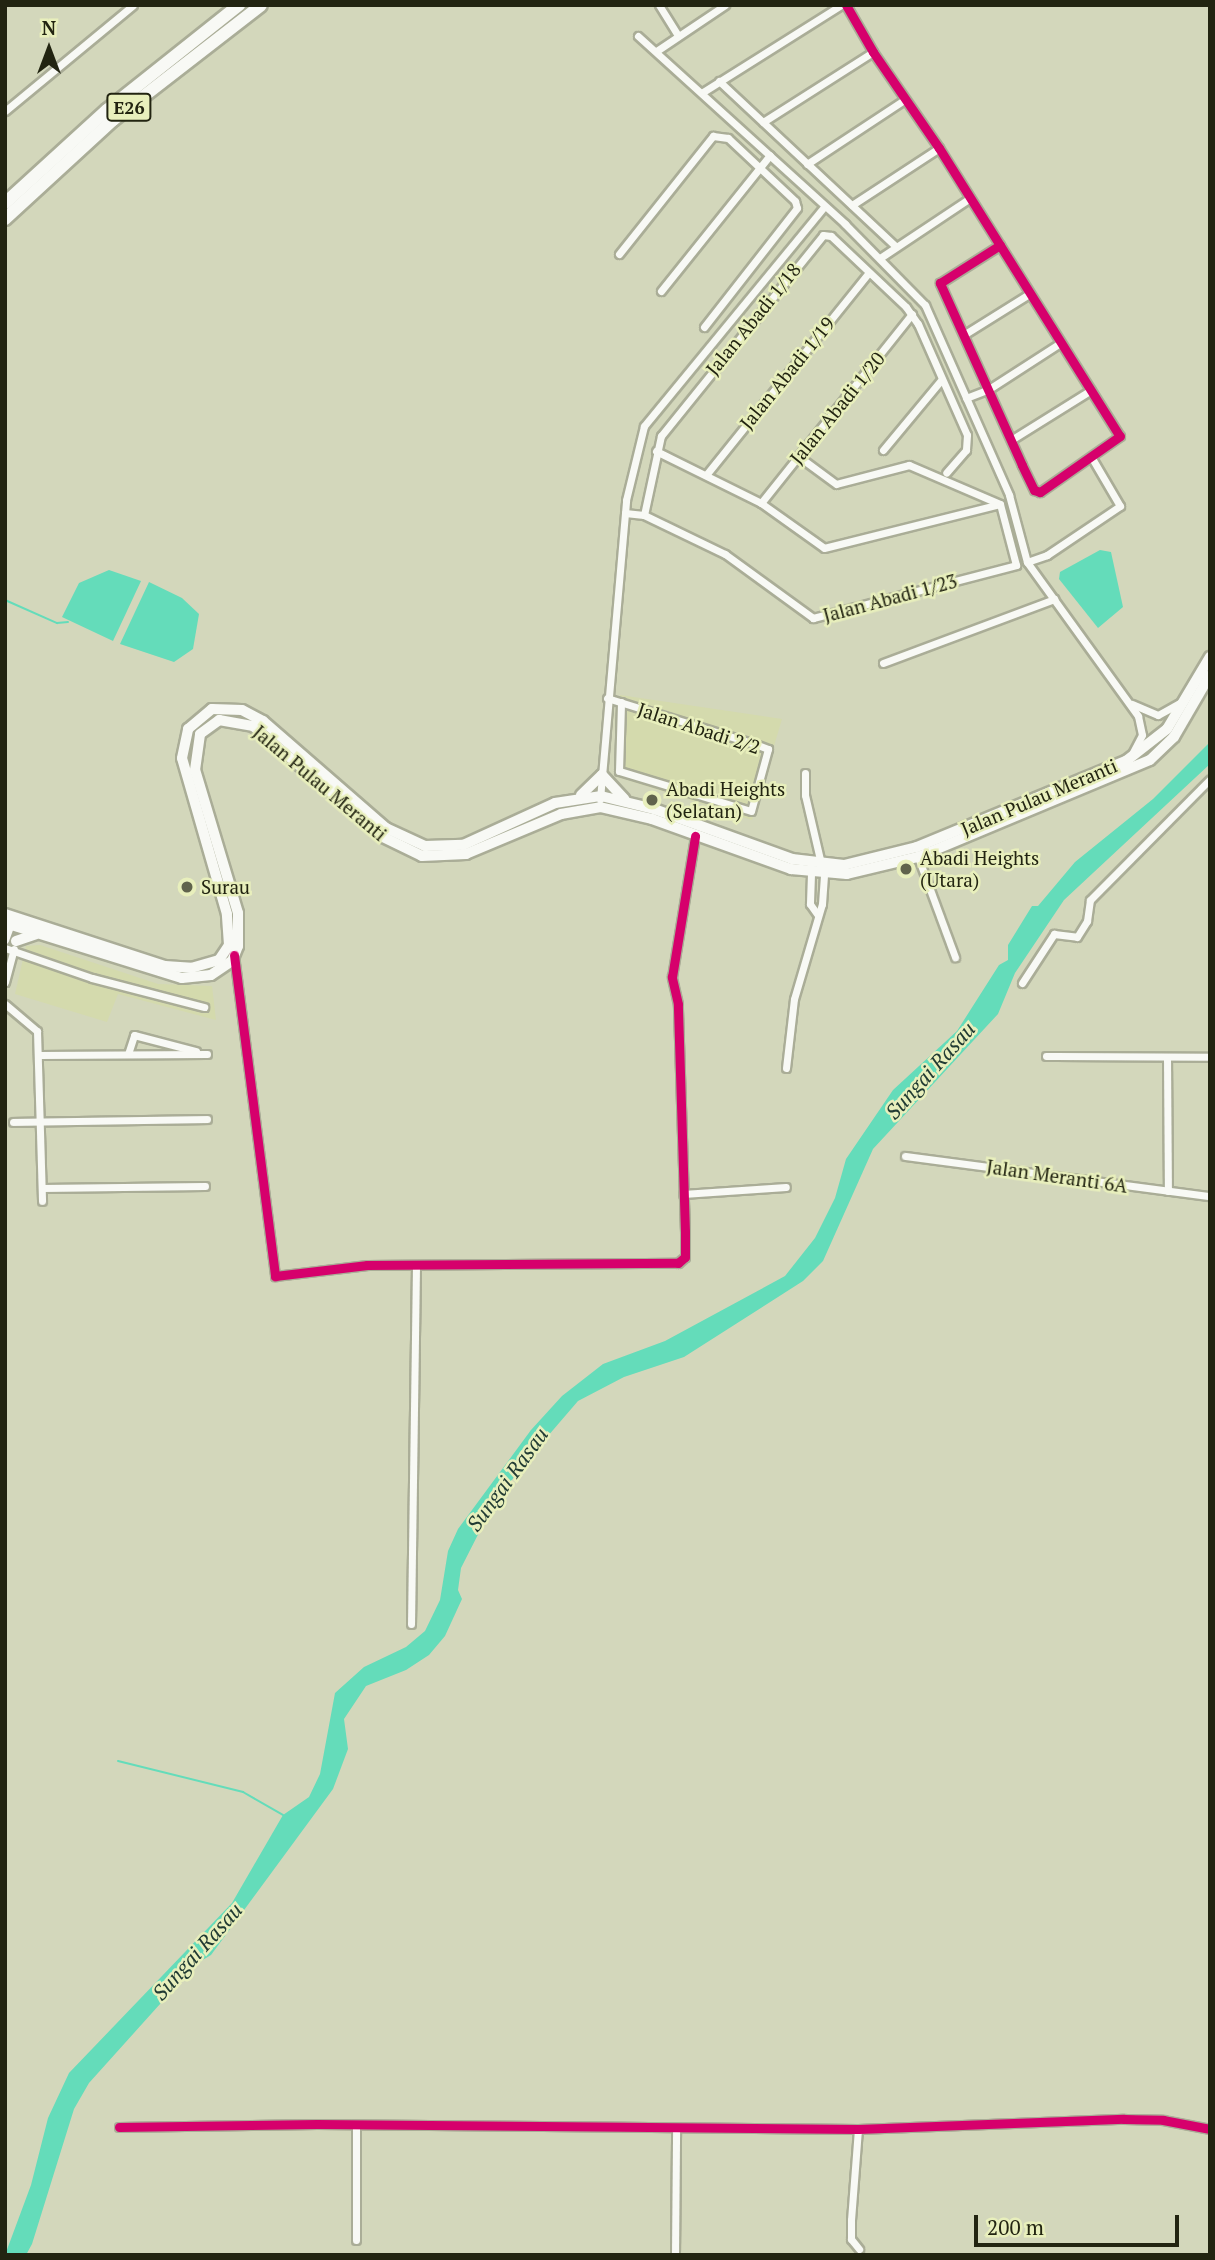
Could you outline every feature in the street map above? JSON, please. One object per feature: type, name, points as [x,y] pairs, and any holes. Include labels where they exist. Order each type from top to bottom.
[{"type":"highway","name":"E26","points":[[5,203],[107,110],[239,5]]},
{"type":"highway","name":"E26","points":[[5,219],[113,120],[261,5]]},
{"type":"main road","name":"Jalan Pulau Meranti","points":[[234,955],[238,913],[195,770],[200,734],[219,720],[253,726],[383,837],[422,856],[466,854],[561,814],[600,802],[811,874],[867,863],[917,847],[1126,761],[1167,729],[1210,657]]},
{"type":"main road","name":"Jalan Pulau Meranti","points":[[13,921],[165,966],[203,967],[225,953],[229,932],[223,892],[183,758],[188,729],[212,709],[242,710],[263,720],[386,828],[425,846],[463,845],[573,798],[600,802],[630,802],[822,870],[871,872],[918,857],[1150,760],[1174,737],[1210,674]]},
{"type":"main road","points":[[573,798],[591,790],[602,775],[615,794],[630,802]]},
{"type":"main road","points":[[13,921],[38,934],[182,978],[211,975],[234,955]]},
{"type":"main road","points":[[10,945],[38,934]]},
{"type":"street","points":[[5,111],[133,5]]},
{"type":"street","points":[[659,5],[678,35]]},
{"type":"street","points":[[658,50],[725,5]]},
{"type":"street","points":[[703,92],[841,5]]},
{"type":"street","points":[[846,5],[873,52],[939,148],[1120,436],[1040,492],[1034,490],[940,283],[1000,246]]},
{"type":"street","points":[[638,36],[658,50],[703,92],[880,258],[925,305],[1009,495],[1027,562],[1132,704],[1142,735],[1126,761]]},
{"type":"street","points":[[763,122],[873,52]]},
{"type":"street","points":[[719,81],[894,245]]},
{"type":"street","points":[[807,164],[904,100]]},
{"type":"street","points":[[619,254],[713,136],[728,138],[795,201],[794,216],[704,327]]},
{"type":"street","points":[[852,205],[939,148]]},
{"type":"street","points":[[661,290],[770,155]]},
{"type":"street","points":[[880,258],[894,245],[970,198]]},
{"type":"street","points":[[600,802],[625,513],[644,426],[824,207]]},
{"type":"street","name":"Jalan Abadi 1/18","points":[[644,515],[656,451],[681,409],[818,237],[831,236],[912,314]]},
{"type":"street","name":"Jalan Abadi 1/19","points":[[706,475],[869,272]]},
{"type":"street","points":[[965,334],[1029,294]]},
{"type":"street","points":[[912,314],[968,443],[946,473]]},
{"type":"street","name":"Jalan Abadi 1/20","points":[[761,503],[912,314]]},
{"type":"street","points":[[966,398],[989,389],[1060,343]]},
{"type":"street","points":[[883,450],[942,379]]},
{"type":"street","points":[[1011,440],[1091,390]]},
{"type":"street","points":[[656,451],[761,503],[824,548],[1000,504]]},
{"type":"street","points":[[798,456],[836,484],[909,465],[1000,504]]},
{"type":"street","points":[[1027,562],[1040,559],[1118,510],[1120,502],[1092,458]]},
{"type":"street","name":"Jalan Abadi 1/23","points":[[625,513],[644,515],[725,554],[813,618],[1016,565],[1000,504]]},
{"type":"street","points":[[883,663],[1054,599]]},
{"type":"street","name":"Jalan Abadi 2/2","points":[[607,698],[621,702],[768,749],[749,812],[619,771],[621,702]]},
{"type":"street","points":[[1132,704],[1158,715],[1184,699]]},
{"type":"street","points":[[786,1068],[794,999],[817,914],[822,870],[805,795],[805,773]]},
{"type":"street","points":[[1022,983],[1054,934],[1077,937],[1087,921],[1090,900],[1210,779]]},
{"type":"street","points":[[234,955],[253,1074],[275,1276],[347,1267],[678,1263],[685,1256],[684,1194],[678,1004],[672,978],[695,836]]},
{"type":"street","points":[[918,857],[955,957]]},
{"type":"street","points":[[811,874],[810,904],[817,914]]},
{"type":"street","points":[[5,982],[13,921]]},
{"type":"street","points":[[10,945],[92,978],[204,1007]]},
{"type":"street","points":[[5,1004],[37,1031],[42,1201]]},
{"type":"street","points":[[39,1055],[207,1054],[134,1035],[128,1054]]},
{"type":"street","points":[[1046,1056],[1210,1057]]},
{"type":"street","points":[[1167,1057],[1168,1191]]},
{"type":"street","points":[[13,1122],[207,1119]]},
{"type":"street","name":"Jalan Meranti 6A","points":[[905,1156],[1210,1196]]},
{"type":"street","points":[[42,1188],[205,1186]]},
{"type":"street","points":[[684,1194],[786,1186]]},
{"type":"street","points":[[411,1624],[416,1265]]},
{"type":"street","points":[[118,2127],[356,2124],[858,2129],[1124,2119],[1163,2120],[1210,2129]]},
{"type":"street","points":[[356,2124],[356,2239]]},
{"type":"street","points":[[675,2255],[676,2129]]},
{"type":"street","points":[[858,2129],[851,2239],[859,2249]]},
{"type":"shaded area","points":[[620,695],[782,719],[752,820],[615,776]]},
{"type":"shaded area","points":[[40,945],[158,984],[212,986],[216,1020],[118,994],[107,1022],[15,994],[26,946]]},
{"type":"water","points":[[1100,550],[1111,552],[1123,607],[1098,628],[1059,579],[1060,572]]},
{"type":"water","points":[[109,570],[141,581],[113,641],[62,617],[79,583]]},
{"type":"water","points":[[149,582],[182,598],[199,614],[193,649],[174,662],[120,644]]},
{"type":"water","name":"Sungai Rasau","points":[[1210,742],[1210,764],[1064,900],[1015,973],[998,1014],[873,1149],[823,1261],[803,1281],[684,1357],[624,1377],[578,1401],[523,1465],[492,1507],[461,1568],[458,1590],[462,1599],[445,1636],[429,1655],[406,1670],[366,1686],[344,1719],[348,1749],[333,1789],[211,1955],[196,1964],[89,2083],[74,2109],[32,2244],[26,2255],[5,2255],[31,2185],[48,2118],[69,2073],[232,1903],[283,1815],[309,1797],[320,1774],[335,1693],[364,1667],[406,1647],[425,1631],[440,1600],[448,1551],[458,1529],[531,1430],[562,1396],[603,1364],[665,1341],[785,1276],[815,1238],[835,1198],[846,1159],[893,1090],[957,1031],[999,965],[1008,960],[1008,945],[1032,906],[1038,906],[1075,862],[1153,799]]},
{"type":"waterway","points":[[5,600],[57,623],[68,622]]},
{"type":"waterway","points":[[118,1761],[243,1792],[283,1815]]},
{"type":"cycle path","points":[[846,5],[873,52],[939,148],[1120,436],[1040,492],[1034,490],[1022,465],[940,283],[1000,245]]},
{"type":"cycle path","points":[[234,955],[275,1276],[367,1265],[678,1263],[685,1257],[685,1232],[678,1004],[672,977],[695,836]]},
{"type":"cycle path","points":[[119,2127],[317,2124],[858,2129],[1124,2119],[1163,2120],[1210,2129]]},
{"type":"place","name":"Abadi Heights (Selatan)","points":[[652,800]]},
{"type":"place","name":"Abadi Heights (Utara)","points":[[906,869]]},
{"type":"place","name":"Surau","points":[[187,887]]}]
